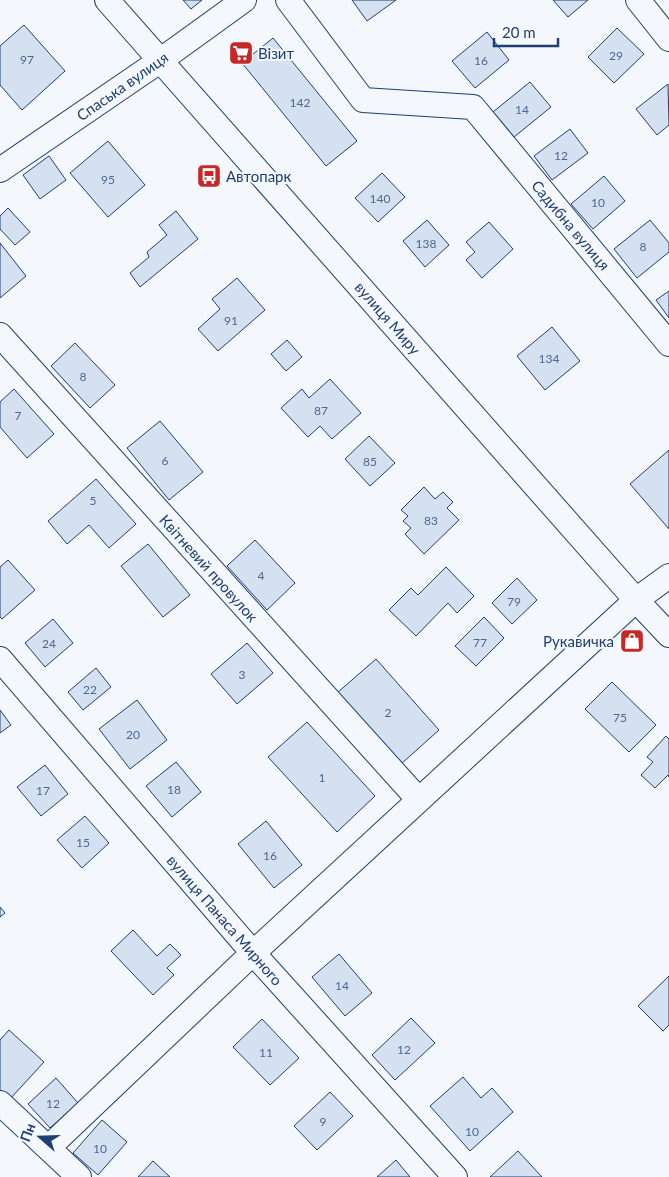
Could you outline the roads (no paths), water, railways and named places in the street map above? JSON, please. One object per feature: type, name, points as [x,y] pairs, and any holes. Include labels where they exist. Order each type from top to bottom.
[{"type":"street","name":"вулиця Миру","points":[[107,0],[636,600],[669,635]]},
{"type":"street","name":"Спаська вулиця","points":[[0,170],[161,60],[244,0]]},
{"type":"street","name":"Садибна вулиця","points":[[288,0],[363,100],[473,107],[669,344]]},
{"type":"street","points":[[638,0],[669,39]]},
{"type":"street","name":"Квітневий провулок","points":[[0,335],[419,800]]},
{"type":"street","points":[[48,1148],[253,953],[636,600],[669,576]]},
{"type":"street","name":"вулиця Панаса Мирного","points":[[3,667],[253,953],[455,1177]]},
{"type":"street","points":[[0,1103],[79,1177]]},
{"type":"place","name":"Візит","points":[[241,53]]},
{"type":"place","name":"Автопарк","points":[[209,176]]},
{"type":"place","name":"Рукавичка","points":[[632,641]]}]
